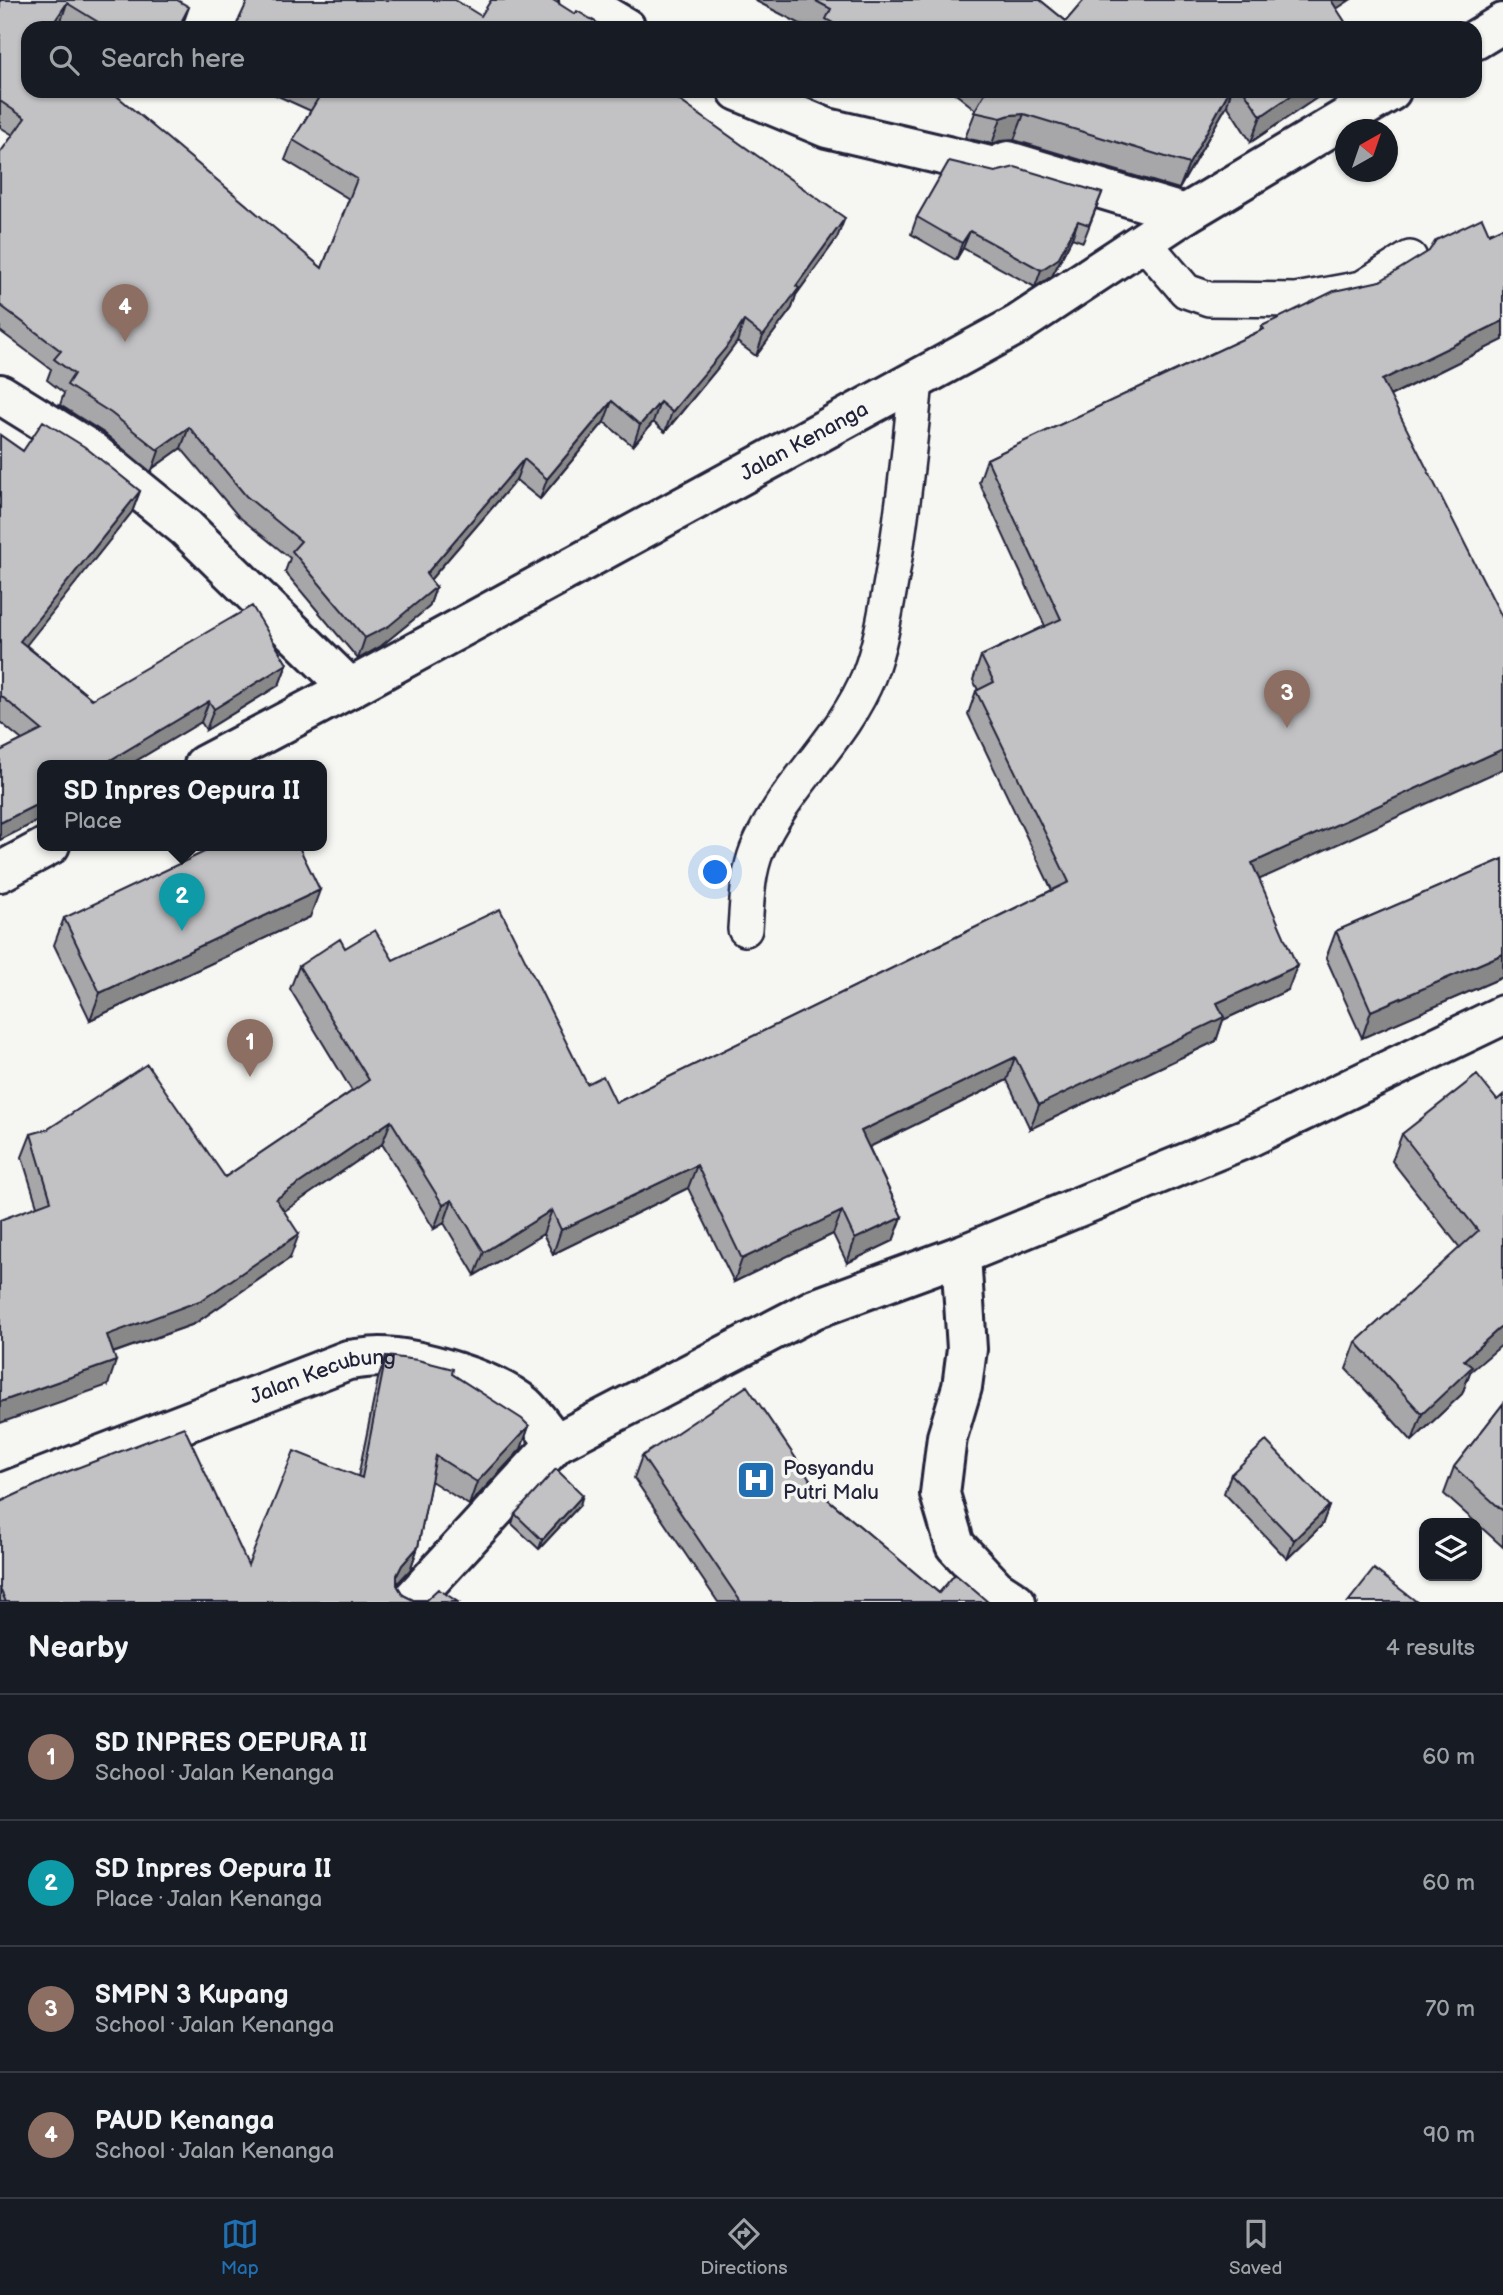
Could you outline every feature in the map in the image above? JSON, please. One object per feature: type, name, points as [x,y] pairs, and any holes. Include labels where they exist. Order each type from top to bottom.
[{"type":"street","points":[[579,0],[614,21]]},
{"type":"street","points":[[1482,36],[1503,23]]},
{"type":"street","points":[[755,98],[827,128],[993,167],[1008,161],[1185,215]]},
{"type":"street","name":"Jalan Kenanga","points":[[213,760],[1017,325],[1185,215],[1379,98]]},
{"type":"street","points":[[0,394],[90,450],[186,528],[349,688]]},
{"type":"street","points":[[0,872],[39,851]]},
{"type":"street","points":[[410,1602],[556,1443],[814,1309],[961,1255],[1247,1138],[1503,1015]]},
{"type":"street","points":[[961,1255],[967,1349],[962,1387],[947,1437],[940,1494],[955,1545],[996,1589],[1016,1602]]},
{"type":"street","name":"Jalan Kecubung","points":[[0,1494],[348,1360],[380,1357],[410,1360],[483,1382],[523,1404],[556,1443]]},
{"type":"lane","points":[[1143,242],[1186,291],[1209,299],[1296,300],[1362,288],[1410,258]]},
{"type":"lane","points":[[745,929],[748,887],[757,851],[778,812],[842,725],[868,676],[883,630],[903,514],[916,380]]},
{"type":"building","points":[[0,0],[177,0],[189,7],[182,21],[97,21],[67,3],[55,21],[21,21],[21,98],[119,98],[322,268],[357,179],[293,140],[318,98],[676,98],[845,218],[796,286],[799,288],[763,336],[744,321],[725,349],[672,412],[660,402],[640,425],[612,401],[547,479],[524,459],[426,574],[436,587],[389,626],[365,638],[292,551],[301,541],[246,496],[189,427],[158,449],[159,451],[111,413],[67,385],[74,374],[54,359],[61,351],[0,305],[0,153],[25,118],[0,101]]},
{"type":"building","points":[[248,0],[455,0],[481,16],[491,0],[553,0],[575,14],[577,11],[594,21],[238,21]]},
{"type":"building","points":[[814,0],[1040,0],[1066,21],[830,21],[826,19],[831,9]]},
{"type":"building","points":[[1084,0],[1331,0],[1344,21],[1066,21]]},
{"type":"building","points":[[982,98],[1225,98],[1189,164],[1024,114],[1001,118],[974,112]]},
{"type":"building","points":[[1249,98],[1288,98],[1261,116]]},
{"type":"building","points":[[949,161],[995,172],[1015,167],[1102,193],[1089,225],[1078,221],[1058,259],[1041,270],[970,231],[962,243],[917,217]]},
{"type":"building","points":[[1482,218],[1489,234],[1503,227],[1503,321],[1382,380],[1503,619],[1503,749],[1252,863],[1297,966],[1217,1003],[1224,1017],[1039,1105],[1015,1057],[861,1131],[902,1217],[855,1239],[842,1211],[742,1259],[697,1165],[561,1230],[552,1210],[484,1252],[452,1200],[443,1205],[391,1121],[276,1199],[299,1234],[202,1300],[107,1335],[116,1361],[0,1402],[0,1220],[51,1201],[31,1134],[48,1129],[147,1064],[225,1177],[369,1080],[299,966],[340,939],[345,948],[375,930],[393,960],[500,909],[587,1084],[603,1076],[616,1103],[1069,882],[976,691],[994,682],[981,656],[1061,619],[987,459],[1264,329],[1262,326],[1334,291],[1380,281],[1429,251],[1436,240]]},
{"type":"building","points":[[43,421],[85,447],[140,491],[20,641],[92,699],[252,606],[287,664],[214,709],[209,701],[110,760],[37,760],[37,804],[0,823],[0,751],[42,730],[0,695],[0,435],[23,451]]},
{"type":"building","points":[[206,851],[301,851],[320,890],[100,993],[64,918]]},
{"type":"building","points":[[1503,859],[1503,954],[1371,1011],[1336,931]]},
{"type":"building","points":[[1477,1075],[1497,1100],[1503,1095],[1503,1325],[1464,1360],[1472,1367],[1422,1414],[1356,1342],[1478,1231],[1402,1134]]},
{"type":"building","points":[[386,1356],[418,1360],[453,1369],[452,1374],[529,1426],[477,1482],[436,1456],[418,1547],[402,1565],[397,1575],[397,1585],[403,1595],[413,1600],[426,1600],[438,1589],[458,1602],[6,1602],[0,1589],[0,1502],[56,1476],[184,1427],[248,1565],[294,1451],[362,1478]]},
{"type":"building","points":[[747,1386],[818,1491],[939,1593],[955,1574],[988,1602],[741,1602],[642,1456]]},
{"type":"building","points":[[1503,1404],[1503,1511],[1454,1467]]},
{"type":"building","points":[[1266,1441],[1329,1506],[1294,1540],[1231,1474]]},
{"type":"building","points":[[556,1469],[583,1495],[542,1540],[515,1514]]},
{"type":"building","points":[[1374,1569],[1417,1602],[1348,1602]]},
{"type":"place","name":"PAUD Kenanga","points":[[125,342]]},
{"type":"place","name":"SMPN 3 Kupang","points":[[1287,728]]},
{"type":"place","name":"SD Inpres Oepura II","points":[[182,931]]},
{"type":"place","name":"SD INPRES OEPURA II","points":[[250,1077]]},
{"type":"place","name":"Posyandu Putri Malu","points":[[756,1480]]}]
